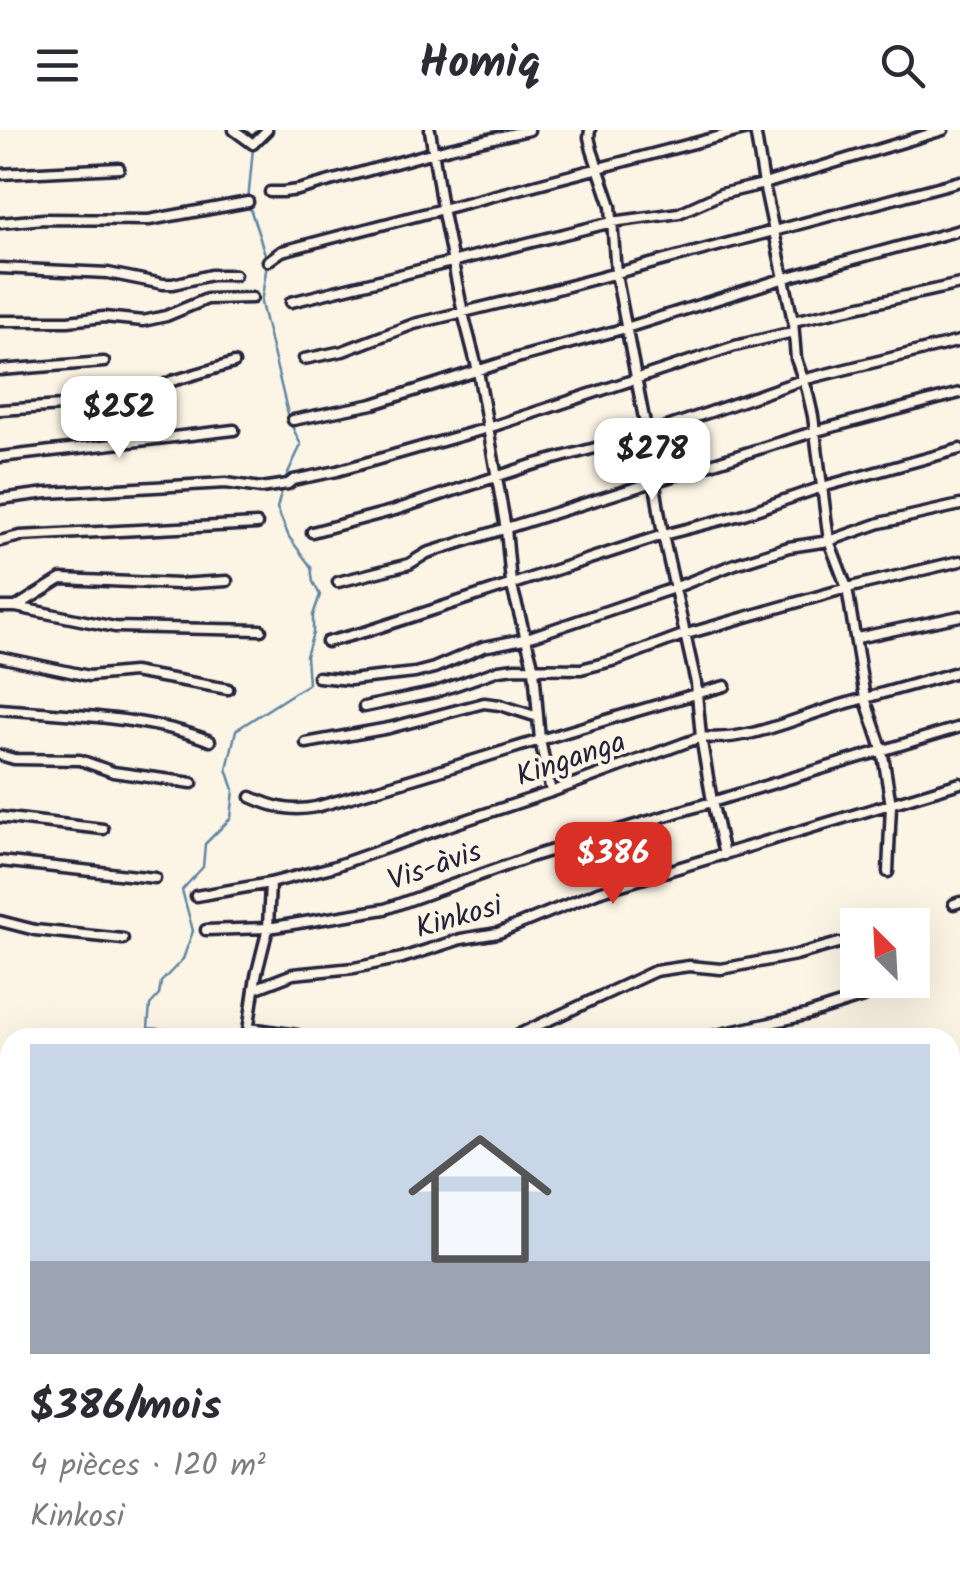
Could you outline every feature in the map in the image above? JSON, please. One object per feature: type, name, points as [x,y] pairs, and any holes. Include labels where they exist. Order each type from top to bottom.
[{"type":"street","points":[[234,130],[253,144],[267,130]]},
{"type":"street","points":[[430,130],[442,208],[478,372],[506,529],[511,583],[534,669],[540,740],[551,792]]},
{"type":"street","points":[[270,192],[298,190],[529,130]]},
{"type":"street","points":[[590,130],[611,206],[616,274],[648,434],[653,483],[697,693],[701,737],[724,855]]},
{"type":"street","points":[[268,262],[282,251],[744,130]]},
{"type":"street","points":[[755,130],[793,322],[796,359],[810,399],[829,540],[847,588],[864,698],[882,749],[891,805],[888,872]]},
{"type":"street","points":[[291,302],[612,222],[678,214],[721,194],[944,130]]},
{"type":"street","points":[[0,174],[119,168]]},
{"type":"street","points":[[304,359],[343,351],[414,324],[960,181]]},
{"type":"street","points":[[0,223],[149,220],[248,202]]},
{"type":"street","points":[[293,420],[373,404],[785,278],[960,230]]},
{"type":"street","points":[[0,268],[108,272],[163,284],[235,274]]},
{"type":"street","points":[[793,322],[960,284]]},
{"type":"street","points":[[0,321],[143,321],[207,299],[252,298]]},
{"type":"street","points":[[0,500],[47,493],[186,485],[283,485],[488,428],[734,346],[793,332]]},
{"type":"street","points":[[312,532],[648,434],[802,380],[960,342]]},
{"type":"street","points":[[0,370],[104,362]]},
{"type":"street","points":[[0,410],[109,403],[234,363]]},
{"type":"street","points":[[338,582],[409,564],[427,553],[813,432],[960,392]]},
{"type":"street","points":[[0,458],[234,430]]},
{"type":"street","points":[[327,642],[663,534],[960,448]]},
{"type":"street","points":[[318,676],[350,680],[434,668],[483,647],[524,639],[753,558],[960,505]]},
{"type":"street","points":[[0,541],[20,536],[257,524]]},
{"type":"street","points":[[364,707],[436,692],[499,670],[581,669],[847,588],[960,561]]},
{"type":"street","points":[[16,607],[61,579],[227,582]]},
{"type":"street","points":[[0,607],[116,627],[261,630]]},
{"type":"street","points":[[856,638],[960,616]]},
{"type":"street","points":[[0,657],[89,676],[133,672],[228,689]]},
{"type":"street","name":"Kinganga","points":[[196,896],[332,867],[701,737],[758,732],[960,672]]},
{"type":"street","points":[[251,797],[278,808],[305,809],[724,686]]},
{"type":"street","points":[[306,743],[389,728],[484,703],[500,704],[538,717]]},
{"type":"street","points":[[0,709],[127,722],[182,731],[210,741]]},
{"type":"street","name":"Vis-àvis","points":[[206,930],[268,928],[400,905],[533,856],[960,727]]},
{"type":"street","points":[[0,756],[80,760],[114,772],[192,783]]},
{"type":"street","name":"Kinkosi","points":[[254,989],[293,974],[354,968],[451,941],[498,933],[598,892],[960,783]]},
{"type":"street","points":[[0,817],[103,829]]},
{"type":"street","points":[[0,861],[155,878]]},
{"type":"street","points":[[250,1028],[268,928],[270,883]]},
{"type":"street","points":[[0,921],[35,930],[123,940]]},
{"type":"street","points":[[532,1028],[655,971],[689,966],[721,969],[839,944]]},
{"type":"street","points":[[748,1028],[860,998]]},
{"type":"waterway","points":[[253,148],[248,202],[266,257]]},
{"type":"waterway","points":[[267,264],[261,303],[290,422],[301,445],[284,481]]},
{"type":"waterway","points":[[148,1028],[150,1005],[159,995],[161,982],[183,959],[193,931],[182,890],[203,867],[205,844],[231,818],[234,790],[227,769],[236,730],[308,684],[306,656],[320,595],[311,567],[289,537],[277,508],[282,489]]}]
